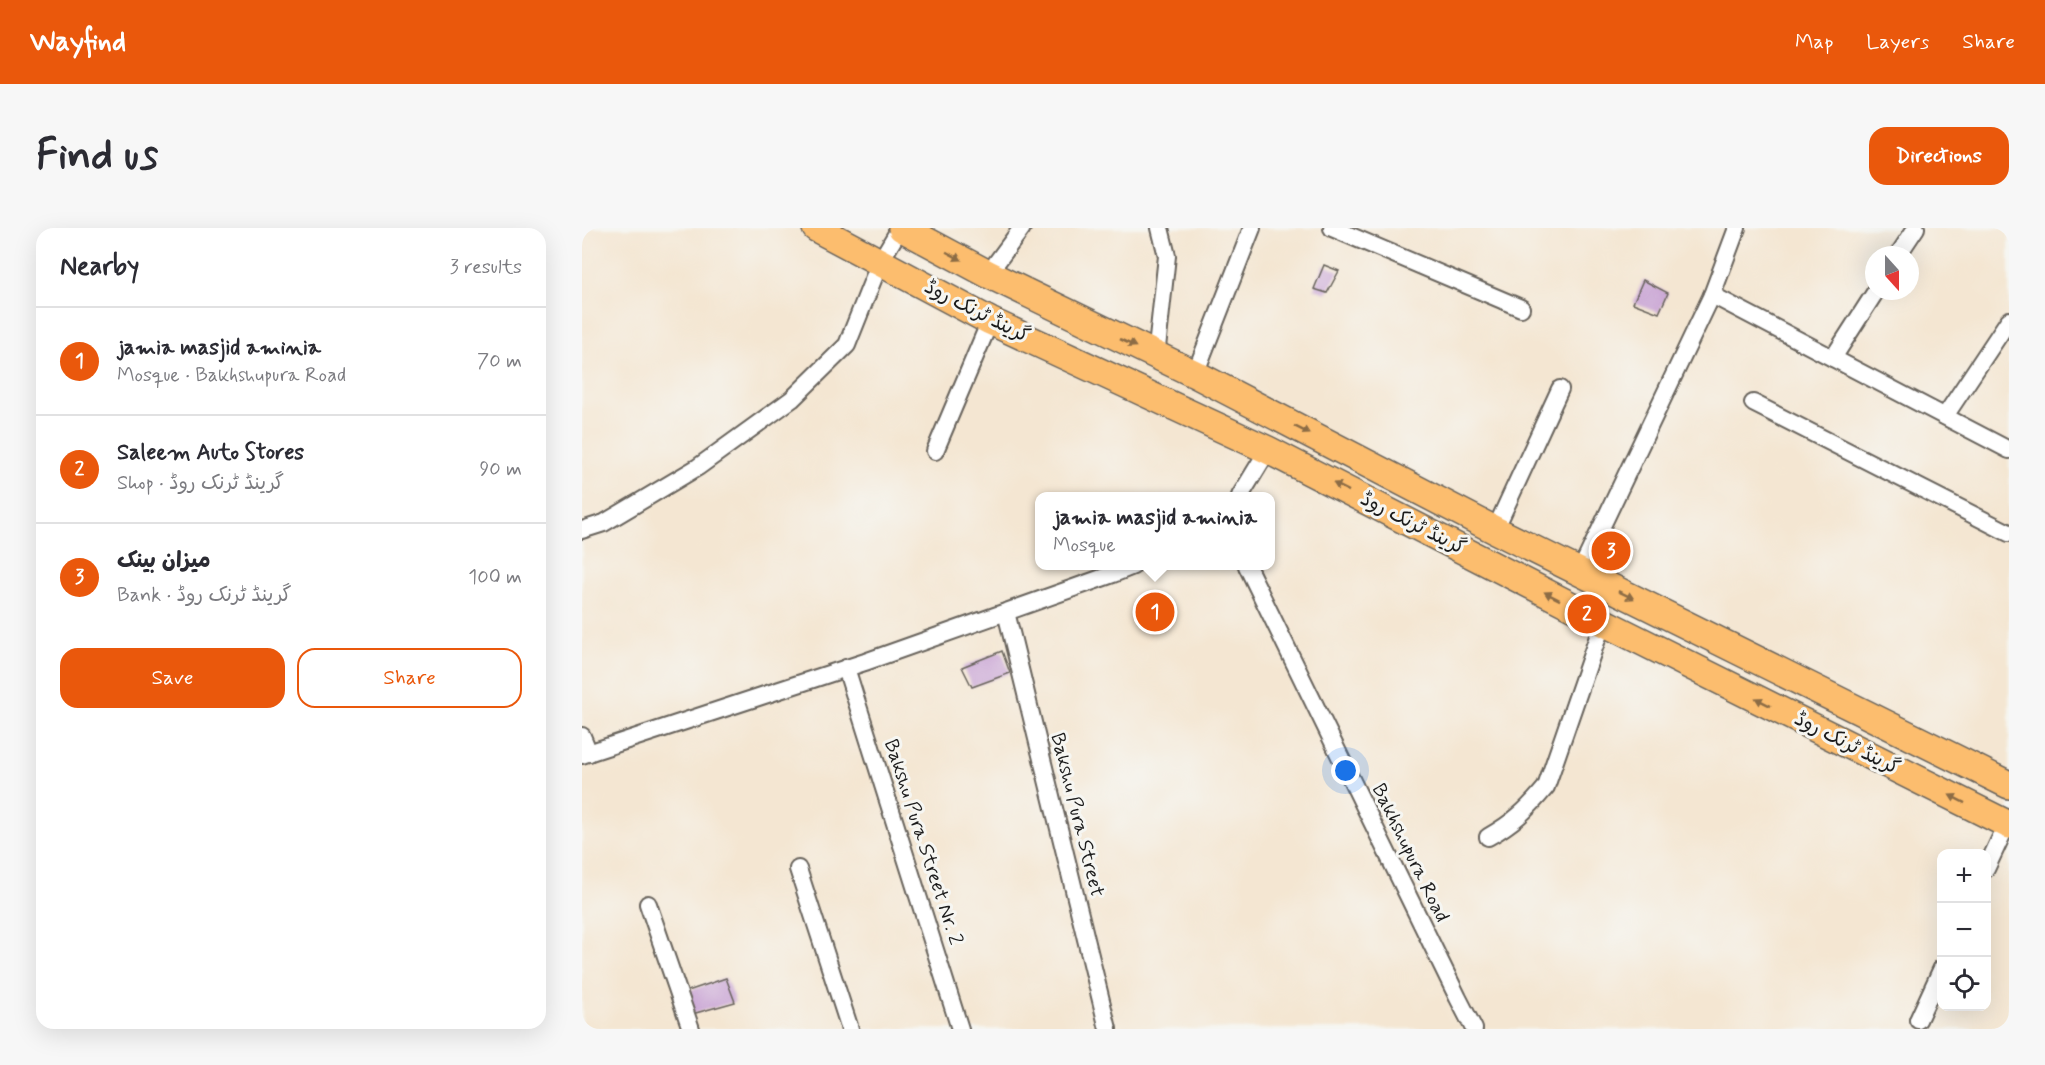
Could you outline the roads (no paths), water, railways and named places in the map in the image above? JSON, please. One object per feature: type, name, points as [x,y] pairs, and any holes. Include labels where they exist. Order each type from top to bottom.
[{"type":"main road","name":"گرینڈ ٹرنک روڈ","points":[[816,228],[990,321],[1268,450],[1603,622],[2008,824]]},
{"type":"main road","name":"گرینڈ ٹرنک روڈ","points":[[901,228],[988,274],[1195,375],[1495,530],[2009,785]]},
{"type":"main road","points":[[1829,735],[1847,704]]},
{"type":"street","points":[[582,530],[604,523],[698,467],[792,399],[848,345],[880,262],[901,228]]},
{"type":"street","points":[[988,274],[1022,228]]},
{"type":"street","points":[[1156,357],[1167,256],[1160,228]]},
{"type":"street","points":[[1195,375],[1252,228]]},
{"type":"street","points":[[1332,228],[1521,308]]},
{"type":"street","points":[[1580,572],[1712,295],[1737,228]]},
{"type":"street","points":[[1904,246],[1916,228]]},
{"type":"street","points":[[1712,295],[2009,450]]},
{"type":"street","points":[[1833,358],[1870,300]]},
{"type":"street","points":[[1945,416],[2009,320]]},
{"type":"street","points":[[935,451],[990,321]]},
{"type":"street","points":[[1495,530],[1560,389]]},
{"type":"street","points":[[1753,403],[2009,533]]},
{"type":"street","points":[[1242,492],[1268,450]]},
{"type":"street","points":[[582,736],[586,754],[846,668],[1123,570]]},
{"type":"street","name":"Bakhshupura Road","points":[[1249,570],[1474,1029]]},
{"type":"street","name":"Bakshu Pura Street","points":[[1006,612],[1108,1029]]},
{"type":"street","points":[[1488,837],[1512,823],[1530,808],[1546,787],[1603,622]]},
{"type":"street","name":"Bakshu Pura Street Nr. 2","points":[[846,668],[960,1029]]},
{"type":"street","points":[[1991,859],[2008,824]]},
{"type":"street","points":[[798,869],[850,1029]]},
{"type":"street","points":[[648,904],[691,1029]]},
{"type":"street","points":[[1917,1020],[1937,977]]},
{"type":"place","name":"میزان بینک","points":[[1611,551]]},
{"type":"place","name":"jamia masjid aminia","points":[[1155,612]]},
{"type":"place","name":"Saleem Auto Stores","points":[[1587,614]]}]
